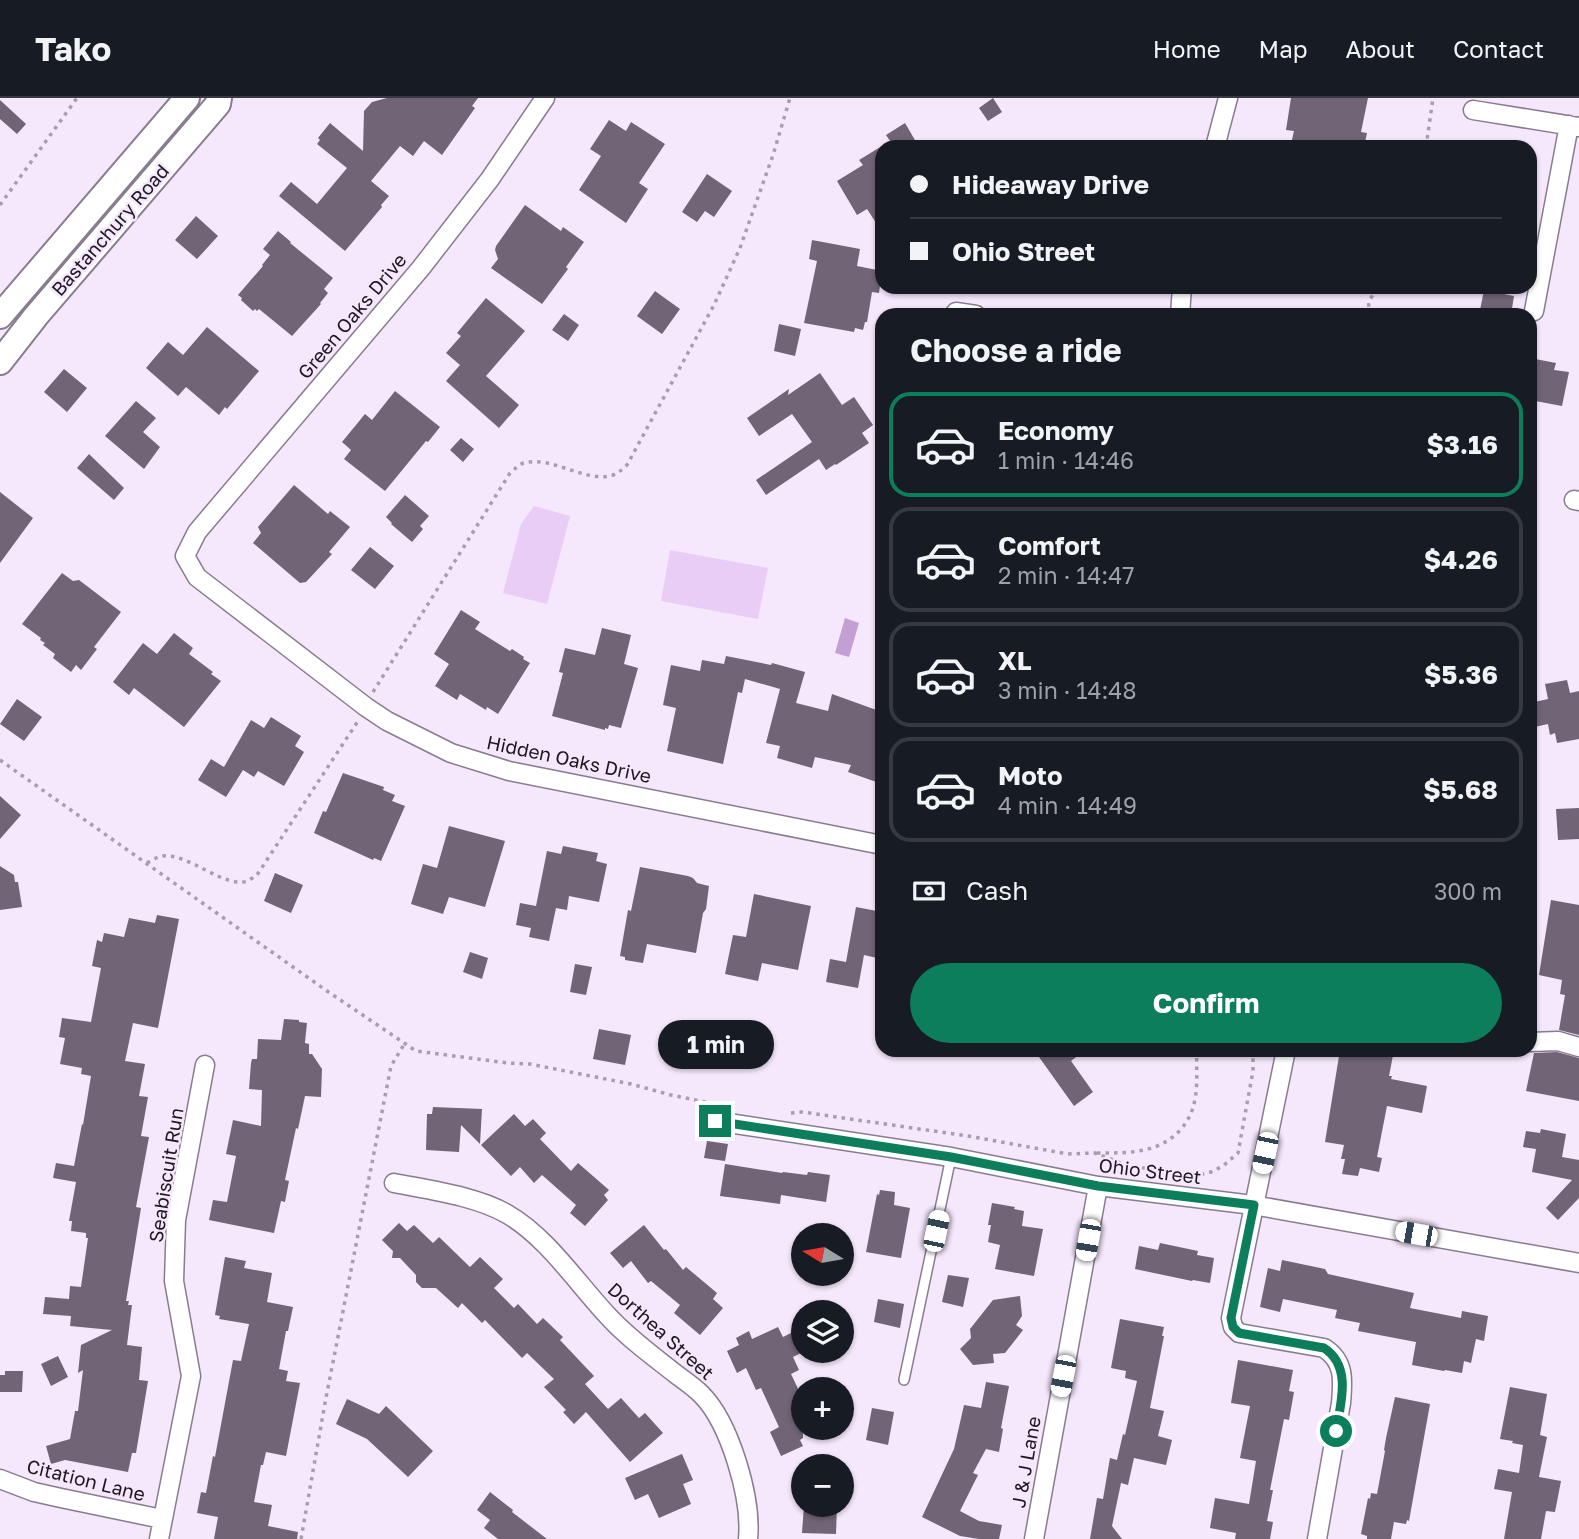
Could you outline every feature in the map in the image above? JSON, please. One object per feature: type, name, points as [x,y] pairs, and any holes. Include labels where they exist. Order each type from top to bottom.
[{"type":"main road","name":"Bastanchury Road","points":[[0,316],[187,98]]},
{"type":"main road","name":"Bastanchury Road","points":[[0,362],[36,316],[218,104],[219,98]]},
{"type":"street","name":"Green Oaks Drive","points":[[185,556],[197,532],[421,268],[490,179],[545,98]]},
{"type":"street","points":[[1217,140],[1228,98]]},
{"type":"street","points":[[1473,110],[1574,126],[1535,308]]},
{"type":"street","name":"Hidden Oaks Drive","points":[[185,556],[197,577],[366,707],[387,721],[451,752],[509,771],[875,844]]},
{"type":"street","points":[[1537,1042],[1558,1041],[1579,1046]]},
{"type":"street","points":[[1285,1057],[1231,1318],[1233,1327],[1239,1333],[1324,1348],[1332,1353],[1341,1368],[1341,1404],[1317,1539]]},
{"type":"street","name":"Seabiscuit Run","points":[[159,1539],[191,1376],[174,1281],[176,1220],[205,1065]]},
{"type":"street","name":"Ohio Street","points":[[717,1113],[1098,1186],[1254,1205],[1579,1263]]},
{"type":"street","name":"Dorthea Street","points":[[394,1183],[487,1203],[509,1215],[535,1235],[608,1317],[702,1396],[723,1426],[733,1452],[744,1489],[748,1539]]},
{"type":"street","name":"J & J Lane","points":[[1034,1539],[1098,1186]]},
{"type":"street","name":"Citation Lane","points":[[0,1479],[61,1499],[162,1519]]},
{"type":"lane","points":[[904,1380],[951,1157]]},
{"type":"path","points":[[0,205],[77,98]]},
{"type":"path","points":[[147,863],[159,857],[170,856],[232,881],[246,881],[257,875],[366,707],[510,473],[522,463],[532,462],[598,477],[617,474],[627,465],[714,305],[734,260],[773,155],[790,98]]},
{"type":"path","points":[[1427,140],[1433,98]]},
{"type":"path","points":[[0,760],[416,1051],[530,1064],[631,1084],[671,1095],[717,1113]]},
{"type":"path","points":[[301,1539],[324,1403],[391,1066],[405,1043]]},
{"type":"path","points":[[790,1113],[802,1112],[968,1136],[1068,1154],[1130,1153],[1157,1147],[1173,1138],[1191,1117],[1195,1098],[1197,1057]]},
{"type":"path","points":[[1095,1153],[1126,1165],[1194,1176],[1223,1166],[1238,1153],[1253,1057]]},
{"type":"shaded area","points":[[534,506],[570,516],[547,604],[503,593],[521,524]]},
{"type":"shaded area","points":[[670,550],[768,568],[758,619],[661,601]]},
{"type":"shaded area","points":[[845,618],[859,623],[849,657],[835,653]]},
{"type":"building","points":[[387,98],[478,98],[472,106],[475,108],[442,155],[424,141],[413,156],[400,146],[371,181],[389,196],[345,251],[279,196],[291,182],[317,204],[347,168],[317,144],[320,140],[318,138],[330,123],[363,151],[364,111],[372,102]]},
{"type":"building","points":[[993,98],[1002,112],[988,121],[979,108]]},
{"type":"building","points":[[1291,98],[1368,98],[1361,132],[1367,133],[1366,140],[1292,140],[1294,131],[1286,130]]},
{"type":"building","points":[[0,100],[26,124],[17,134],[0,119]]},
{"type":"building","points":[[609,120],[626,131],[631,122],[665,144],[639,183],[648,189],[626,223],[579,190],[601,156],[590,149]]},
{"type":"building","points":[[905,123],[915,140],[889,140],[886,135]]},
{"type":"building","points":[[875,150],[875,221],[867,209],[857,215],[837,181],[863,165],[859,160]]},
{"type":"building","points":[[707,174],[732,191],[714,217],[705,211],[697,222],[682,212]]},
{"type":"building","points":[[525,205],[561,231],[563,227],[584,242],[542,304],[491,268],[498,259],[496,246]]},
{"type":"building","points":[[196,216],[218,236],[197,259],[175,240]]},
{"type":"building","points":[[278,231],[333,278],[324,289],[328,293],[321,304],[292,336],[259,309],[253,311],[238,295],[270,255],[263,249]]},
{"type":"building","points":[[812,240],[860,249],[857,266],[875,270],[875,292],[872,292],[863,330],[855,328],[854,332],[804,323],[817,261],[809,259]]},
{"type":"building","points":[[655,291],[680,309],[662,334],[637,316]]},
{"type":"building","points":[[1483,294],[1514,296],[1512,308],[1480,308]]},
{"type":"building","points":[[486,298],[525,331],[486,376],[519,405],[499,428],[446,381],[460,365],[446,353],[461,336],[457,333]]},
{"type":"building","points":[[564,314],[579,325],[568,341],[552,330]]},
{"type":"building","points":[[779,324],[801,329],[795,356],[774,351]]},
{"type":"building","points":[[207,327],[259,371],[219,415],[186,387],[178,396],[146,368],[168,342],[183,355]]},
{"type":"building","points":[[1537,359],[1556,363],[1554,370],[1569,372],[1562,406],[1537,401]]},
{"type":"building","points":[[64,369],[87,388],[67,412],[44,392]]},
{"type":"building","points":[[820,373],[842,405],[854,397],[873,425],[862,433],[869,443],[826,470],[819,459],[766,495],[756,480],[812,442],[792,414],[759,436],[747,418],[789,389],[788,395]]},
{"type":"building","points":[[395,391],[440,427],[385,491],[344,459],[351,450],[342,442],[365,414],[372,420]]},
{"type":"building","points":[[136,401],[156,418],[143,432],[160,447],[144,469],[105,436]]},
{"type":"building","points":[[461,438],[474,449],[463,462],[450,450]]},
{"type":"building","points":[[89,454],[124,488],[114,500],[77,468]]},
{"type":"building","points":[[294,485],[328,514],[330,511],[350,527],[329,552],[332,554],[306,582],[300,583],[253,543],[261,533],[258,527]]},
{"type":"building","points":[[0,492],[33,518],[0,563]]},
{"type":"building","points":[[405,495],[429,516],[412,542],[386,517]]},
{"type":"building","points":[[370,547],[394,566],[375,589],[351,570]]},
{"type":"building","points":[[62,573],[73,581],[79,580],[121,612],[94,647],[97,649],[81,670],[76,665],[71,672],[53,658],[55,654],[43,645],[45,643],[41,638],[22,624]]},
{"type":"building","points":[[461,610],[480,622],[475,629],[510,651],[512,649],[530,663],[498,714],[460,694],[457,700],[435,686],[449,664],[434,654]]},
{"type":"building","points":[[602,628],[631,635],[624,664],[638,668],[621,728],[609,725],[605,730],[552,716],[563,673],[559,672],[565,648],[595,655]]},
{"type":"building","points":[[174,633],[193,648],[189,654],[221,681],[184,727],[134,688],[129,695],[113,682],[143,643],[157,654]]},
{"type":"building","points":[[726,656],[771,665],[772,663],[805,672],[796,703],[828,711],[832,694],[875,709],[875,782],[848,772],[851,765],[815,757],[812,768],[777,758],[780,746],[766,743],[780,689],[745,679],[742,693],[738,692],[723,764],[667,751],[676,708],[663,705],[671,665],[700,671],[702,660],[724,664]]},
{"type":"building","points":[[1567,680],[1570,693],[1579,691],[1579,739],[1557,743],[1555,733],[1550,735],[1548,724],[1537,726],[1537,701],[1548,699],[1545,684]]},
{"type":"building","points":[[17,699],[42,717],[24,741],[0,724]]},
{"type":"building","points":[[271,717],[301,736],[295,746],[304,752],[284,786],[258,771],[254,777],[243,770],[226,797],[198,780],[211,759],[224,767],[251,720],[264,728]]},
{"type":"building","points":[[343,773],[384,787],[383,790],[395,795],[392,801],[405,806],[381,861],[374,858],[373,860],[314,833]]},
{"type":"building","points":[[0,796],[21,815],[0,839]]},
{"type":"building","points":[[1579,808],[1579,839],[1558,840],[1556,809]]},
{"type":"building","points":[[449,826],[505,841],[485,907],[449,897],[443,914],[411,904],[423,864],[437,868]]},
{"type":"building","points":[[563,846],[598,853],[596,861],[607,864],[599,902],[569,896],[567,910],[556,908],[549,941],[529,937],[531,928],[516,925],[520,903],[536,906],[547,851],[561,854]]},
{"type":"building","points":[[0,866],[14,875],[15,882],[18,882],[22,907],[0,910]]},
{"type":"building","points":[[640,867],[688,876],[697,883],[709,886],[696,953],[647,944],[643,963],[625,960],[625,957],[620,956],[628,910],[631,911]]},
{"type":"building","points":[[275,873],[303,885],[291,913],[264,901]]},
{"type":"building","points":[[754,894],[811,906],[798,970],[762,963],[758,981],[725,974],[733,935],[746,937]]},
{"type":"building","points":[[1551,900],[1579,905],[1579,1035],[1559,1030],[1565,995],[1560,994],[1562,980],[1539,975]]},
{"type":"building","points":[[856,907],[875,911],[875,958],[864,955],[858,988],[826,982],[830,959],[846,962]]},
{"type":"building","points":[[157,915],[179,919],[158,1028],[133,1023],[125,1061],[145,1064],[139,1096],[148,1097],[141,1136],[149,1137],[136,1207],[141,1208],[126,1301],[129,1301],[128,1305],[132,1305],[127,1345],[142,1347],[139,1380],[148,1381],[136,1453],[132,1453],[128,1472],[65,1460],[51,1464],[46,1446],[70,1439],[75,1411],[78,1411],[83,1370],[78,1373],[81,1345],[112,1330],[70,1326],[71,1316],[43,1314],[45,1297],[69,1299],[70,1286],[81,1287],[88,1238],[86,1233],[71,1231],[72,1221],[69,1221],[76,1182],[53,1178],[56,1163],[74,1166],[91,1076],[81,1074],[82,1068],[60,1064],[65,1038],[59,1037],[62,1018],[91,1022],[101,968],[92,966],[97,940],[102,942],[104,933],[124,937],[129,918],[155,923]]},
{"type":"building","points":[[470,952],[488,958],[482,979],[463,972]]},
{"type":"building","points":[[575,964],[592,967],[586,995],[570,992]]},
{"type":"building","points":[[284,1019],[307,1023],[305,1043],[309,1044],[309,1054],[312,1054],[322,1069],[321,1097],[305,1096],[285,1180],[289,1181],[285,1202],[281,1201],[274,1233],[209,1220],[213,1200],[227,1202],[236,1156],[226,1154],[233,1120],[261,1126],[262,1090],[249,1089],[251,1063],[252,1059],[257,1059],[258,1039],[281,1040]]},
{"type":"building","points":[[599,1029],[631,1035],[625,1065],[593,1059]]},
{"type":"building","points":[[1557,1052],[1579,1058],[1579,1101],[1526,1091],[1533,1057],[1537,1057],[1537,1053]]},
{"type":"building","points":[[1039,1057],[1076,1057],[1071,1061],[1093,1092],[1074,1106]]},
{"type":"building","points":[[1339,1057],[1393,1057],[1389,1076],[1392,1076],[1391,1079],[1427,1086],[1422,1113],[1387,1106],[1377,1157],[1382,1158],[1379,1172],[1360,1168],[1358,1176],[1342,1174],[1344,1145],[1325,1142]]},
{"type":"building","points":[[433,1107],[482,1109],[480,1144],[461,1125],[459,1152],[426,1150],[427,1114],[432,1114]]},
{"type":"building","points":[[514,1114],[525,1126],[533,1119],[546,1133],[540,1139],[571,1171],[578,1163],[609,1190],[604,1195],[608,1200],[585,1226],[570,1213],[576,1205],[542,1175],[534,1183],[520,1167],[511,1176],[481,1145]]},
{"type":"building","points":[[1541,1129],[1566,1134],[1562,1157],[1579,1160],[1579,1198],[1558,1220],[1546,1208],[1572,1180],[1532,1172],[1536,1149],[1523,1147],[1526,1131],[1540,1133]]},
{"type":"building","points":[[707,1141],[728,1144],[725,1161],[704,1158]]},
{"type":"building","points":[[725,1164],[782,1173],[830,1175],[826,1202],[781,1195],[780,1204],[720,1196]]},
{"type":"building","points":[[880,1190],[895,1192],[894,1205],[910,1208],[901,1258],[866,1252]]},
{"type":"building","points":[[992,1203],[1024,1211],[1022,1226],[1043,1229],[1034,1276],[995,1269],[1000,1245],[988,1242]]},
{"type":"building","points":[[399,1223],[407,1231],[414,1225],[433,1243],[439,1237],[470,1267],[480,1257],[503,1279],[494,1288],[514,1308],[518,1304],[537,1324],[543,1318],[563,1337],[560,1340],[594,1376],[585,1384],[608,1409],[621,1398],[639,1418],[645,1413],[663,1433],[630,1462],[586,1412],[574,1424],[563,1412],[566,1410],[544,1387],[554,1379],[527,1353],[522,1358],[485,1320],[482,1323],[462,1303],[458,1308],[436,1288],[422,1288],[416,1282],[416,1275],[400,1258],[392,1258],[393,1251],[382,1240]]},
{"type":"building","points":[[644,1225],[683,1270],[686,1267],[717,1293],[713,1299],[723,1308],[700,1335],[674,1313],[680,1305],[651,1281],[648,1283],[631,1261],[623,1268],[610,1253]]},
{"type":"building","points":[[1160,1243],[1198,1251],[1197,1255],[1214,1258],[1210,1283],[1135,1269],[1139,1246],[1158,1250]]},
{"type":"building","points":[[225,1257],[246,1261],[244,1268],[272,1273],[267,1302],[293,1307],[279,1369],[288,1371],[286,1381],[300,1383],[286,1456],[266,1452],[254,1502],[272,1505],[268,1526],[298,1532],[297,1539],[214,1539],[218,1517],[197,1513],[201,1492],[206,1493],[213,1456],[215,1457],[233,1360],[241,1361],[249,1324],[219,1319],[220,1316],[215,1315]]},
{"type":"building","points":[[1282,1260],[1325,1269],[1328,1274],[1414,1293],[1410,1308],[1461,1318],[1462,1311],[1488,1316],[1484,1341],[1476,1339],[1471,1363],[1464,1361],[1462,1373],[1444,1371],[1412,1365],[1416,1342],[1358,1331],[1360,1323],[1335,1318],[1337,1310],[1283,1299],[1280,1312],[1260,1307],[1268,1268],[1280,1271]]},
{"type":"building","points":[[948,1275],[969,1278],[963,1307],[942,1302]]},
{"type":"building","points":[[1020,1296],[1022,1316],[1016,1325],[1023,1330],[1005,1353],[993,1354],[994,1363],[973,1365],[960,1349],[971,1338],[970,1329],[993,1300]]},
{"type":"building","points":[[878,1299],[904,1304],[900,1328],[874,1322]]},
{"type":"building","points":[[1120,1319],[1164,1327],[1150,1408],[1164,1411],[1158,1436],[1172,1440],[1166,1465],[1134,1458],[1128,1485],[1121,1483],[1112,1526],[1122,1539],[1090,1539],[1097,1498],[1103,1499],[1110,1458],[1117,1460],[1137,1381],[1125,1378],[1126,1371],[1111,1368]]},
{"type":"building","points":[[778,1327],[783,1337],[791,1333],[791,1363],[796,1363],[799,1370],[791,1374],[791,1440],[800,1440],[803,1446],[781,1456],[770,1432],[779,1427],[761,1388],[756,1390],[746,1368],[737,1373],[727,1351],[739,1345],[736,1338],[749,1331],[752,1339]]},
{"type":"building","points":[[58,1356],[68,1377],[51,1386],[41,1364]]},
{"type":"building","points":[[1238,1360],[1293,1370],[1289,1391],[1294,1392],[1289,1420],[1284,1419],[1270,1490],[1273,1490],[1267,1521],[1273,1522],[1270,1539],[1235,1539],[1236,1533],[1210,1528],[1215,1498],[1249,1504],[1256,1461],[1240,1458],[1250,1406],[1231,1403]]},
{"type":"building","points":[[5,1371],[23,1371],[22,1392],[0,1392],[0,1375],[5,1375]]},
{"type":"building","points":[[986,1382],[1009,1386],[999,1452],[986,1449],[973,1473],[978,1475],[960,1511],[979,1521],[1002,1525],[999,1539],[960,1536],[922,1517],[954,1449],[964,1405],[981,1408]]},
{"type":"building","points":[[1510,1387],[1547,1394],[1540,1435],[1547,1437],[1539,1477],[1561,1481],[1555,1512],[1546,1511],[1541,1539],[1504,1539],[1512,1492],[1494,1489],[1498,1469],[1519,1473],[1523,1445],[1500,1439]]},
{"type":"building","points":[[1395,1397],[1430,1404],[1409,1521],[1407,1520],[1406,1524],[1394,1522],[1391,1539],[1367,1539],[1367,1536],[1361,1534],[1368,1498],[1370,1499],[1371,1493],[1377,1494]]},
{"type":"building","points":[[347,1399],[379,1414],[386,1406],[433,1451],[408,1477],[367,1439],[336,1424]]},
{"type":"building","points":[[872,1408],[894,1412],[888,1445],[866,1440]]},
{"type":"building","points":[[682,1454],[693,1480],[683,1484],[691,1504],[659,1518],[648,1494],[635,1500],[625,1478]]},
{"type":"building","points":[[490,1492],[547,1539],[498,1539],[484,1528],[490,1520],[477,1510]]},
{"type":"building","points":[[803,1517],[837,1517],[836,1534],[802,1533]]},
{"type":"route","points":[[715,1121],[951,1157],[1098,1186],[1254,1205],[1231,1318],[1233,1327],[1239,1333],[1324,1348],[1332,1353],[1341,1368],[1343,1381],[1336,1431]]}]
